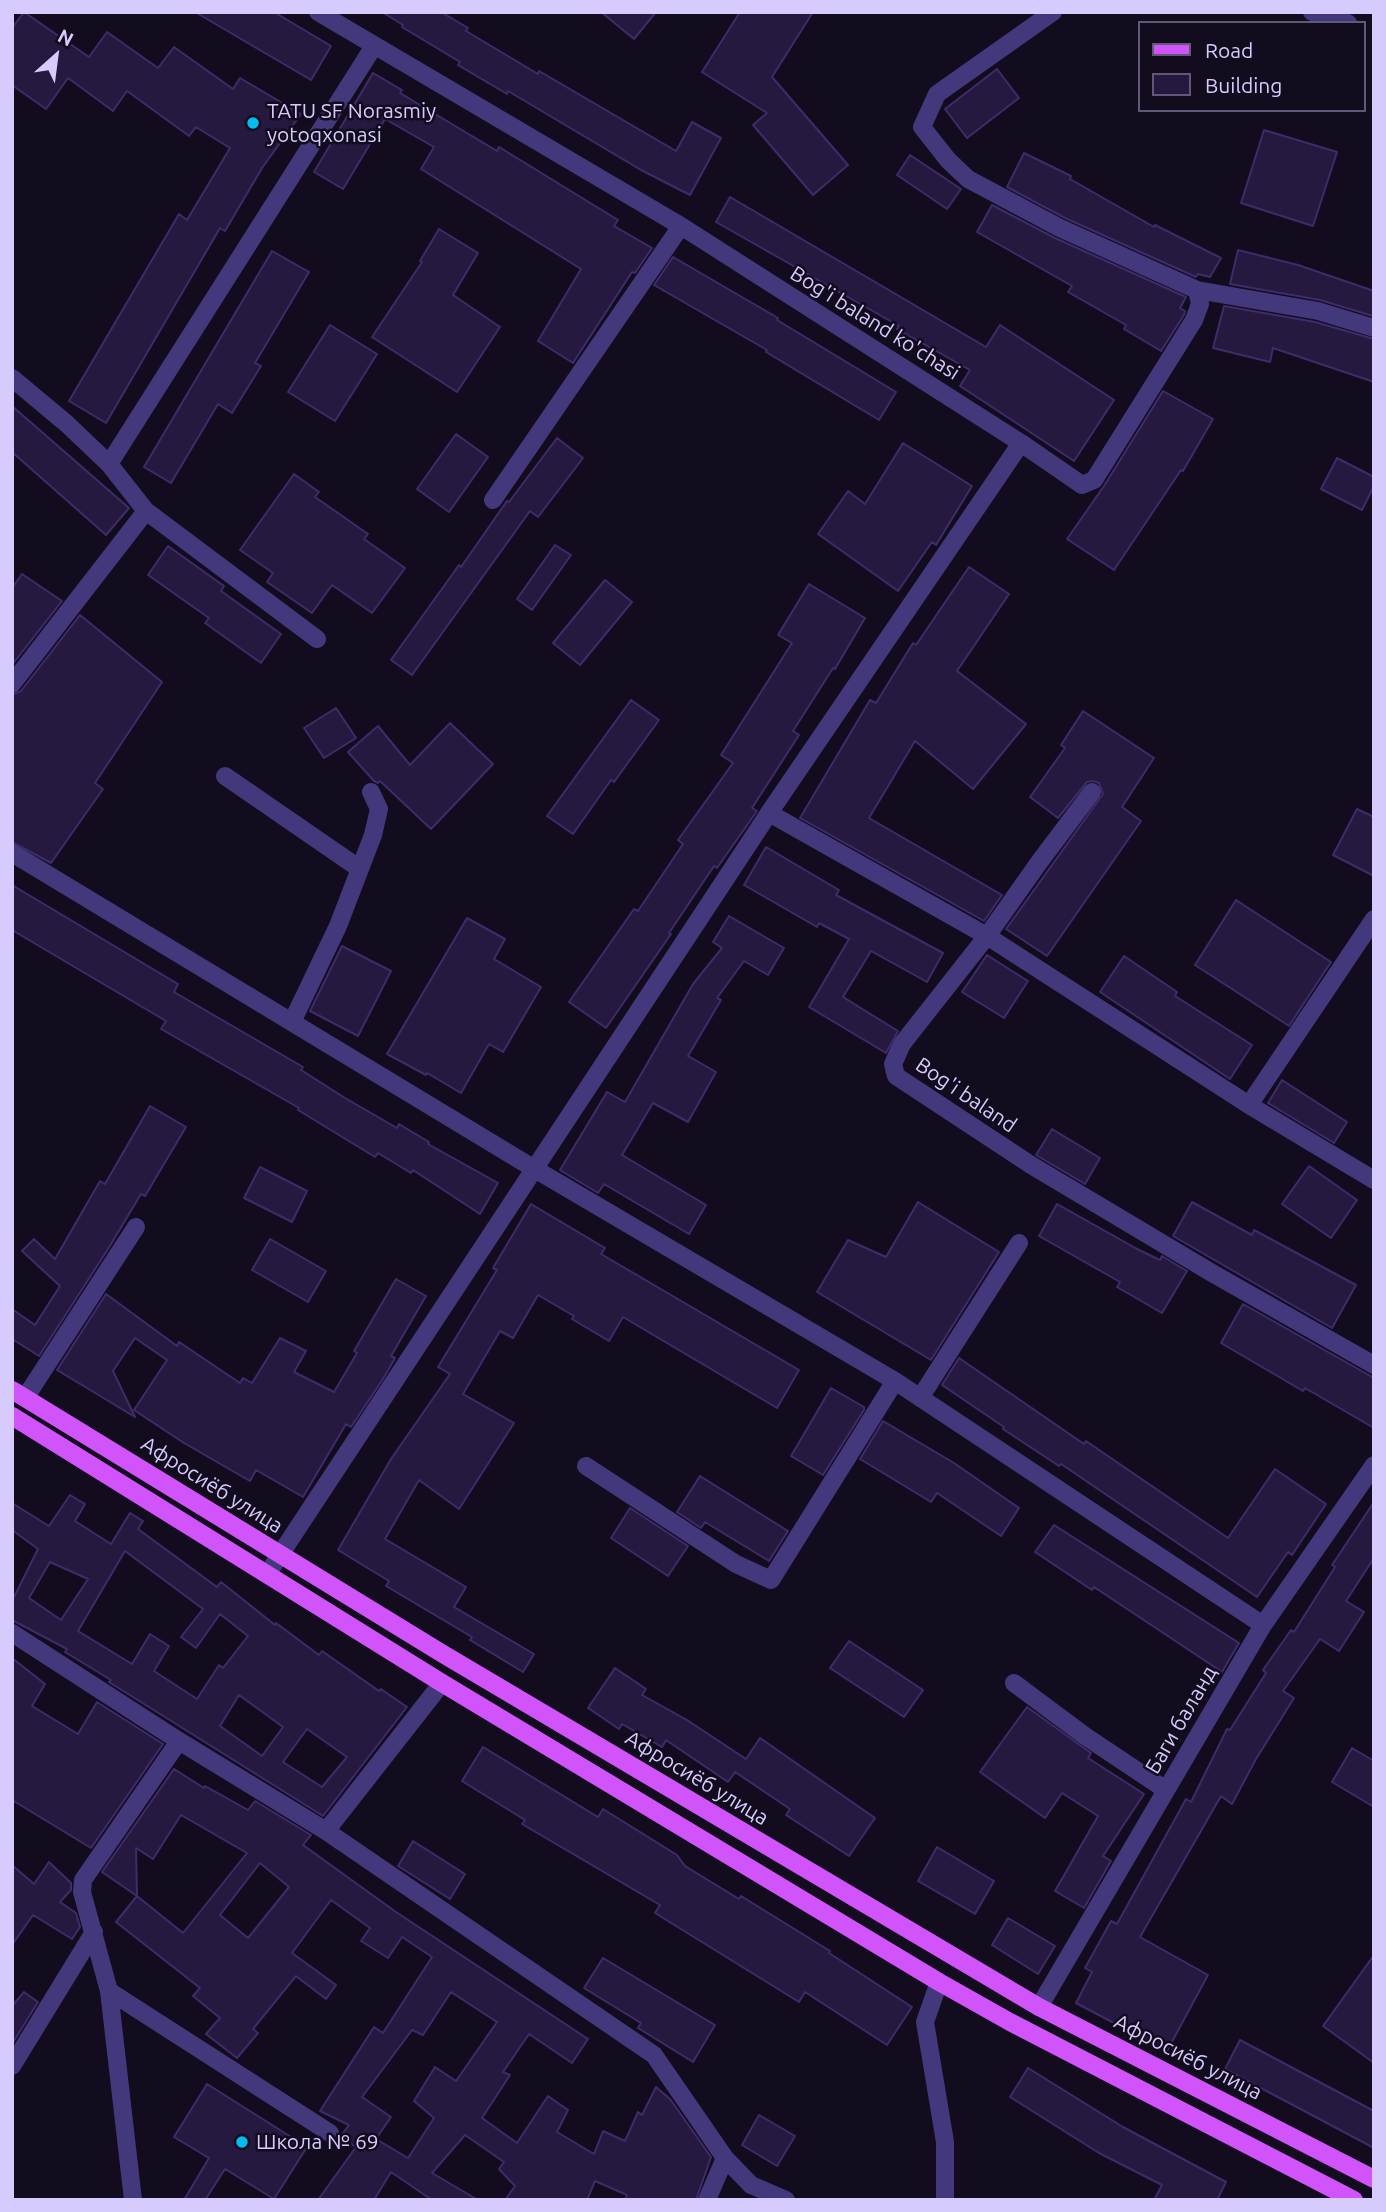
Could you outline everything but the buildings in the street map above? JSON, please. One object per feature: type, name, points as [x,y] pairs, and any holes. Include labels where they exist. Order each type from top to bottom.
[{"type":"main road","name":"Афросиёб улица","points":[[19,1394],[443,1654],[1039,2007],[1374,2179]]},
{"type":"main road","points":[[12,1416],[443,1683],[939,1982],[1010,2022],[1353,2200]]},
{"type":"main road","points":[[641,1801],[654,1778]]},
{"type":"main road","points":[[742,1863],[759,1843]]},
{"type":"street","name":"Bog'i baland ko'chasi","points":[[318,12],[681,226],[1021,443],[1082,485],[1094,480],[1194,320],[1200,304],[1197,289]]},
{"type":"street","points":[[1053,12],[937,94],[922,127],[948,160],[968,179],[1060,228],[1197,289],[1318,311],[1374,328]]},
{"type":"street","points":[[1312,12],[1341,21]]},
{"type":"street","points":[[108,464],[374,46]]},
{"type":"street","points":[[492,500],[681,226]]},
{"type":"street","points":[[12,378],[67,424],[108,464],[146,512],[317,639]]},
{"type":"street","points":[[268,1573],[769,813],[1021,443]]},
{"type":"street","points":[[12,684],[146,512]]},
{"type":"street","points":[[225,776],[360,869]]},
{"type":"street","points":[[292,1022],[338,926],[373,835],[379,808],[371,792]]},
{"type":"street","points":[[988,936],[1092,792]]},
{"type":"street","points":[[769,813],[988,936],[1249,1105],[1374,1180]]},
{"type":"street","points":[[12,853],[533,1168],[895,1381],[1263,1625]]},
{"type":"street","points":[[1249,1105],[1374,919]]},
{"type":"street","name":"Bog'i baland","points":[[988,936],[902,1044],[893,1064],[896,1076],[1031,1165],[1212,1273],[1374,1365]]},
{"type":"street","points":[[19,1394],[136,1227]]},
{"type":"street","points":[[920,1398],[1019,1242]]},
{"type":"street","points":[[586,1466],[736,1564],[771,1580],[895,1381]]},
{"type":"street","name":"Баги баланд","points":[[1039,2007],[1263,1625],[1368,1487],[1374,1465]]},
{"type":"street","points":[[12,1633],[179,1741],[326,1831],[654,2055],[725,2158],[751,2185],[786,2200]]},
{"type":"street","points":[[326,1831],[443,1683]]},
{"type":"street","points":[[1013,1683],[1084,1736],[1166,1790]]},
{"type":"street","points":[[133,2200],[109,1991],[82,1892],[83,1880],[179,1741]]},
{"type":"street","points":[[12,2066],[94,1933]]},
{"type":"street","points":[[939,1982],[925,2022],[945,2142],[945,2200]]},
{"type":"street","points":[[109,1991],[330,2133]]},
{"type":"street","points":[[707,2200],[725,2158]]},
{"type":"place","name":"TATU SF Norasmiy yotoqxonasi","points":[[253,123]]},
{"type":"place","name":"Школа № 69","points":[[242,2142]]}]
